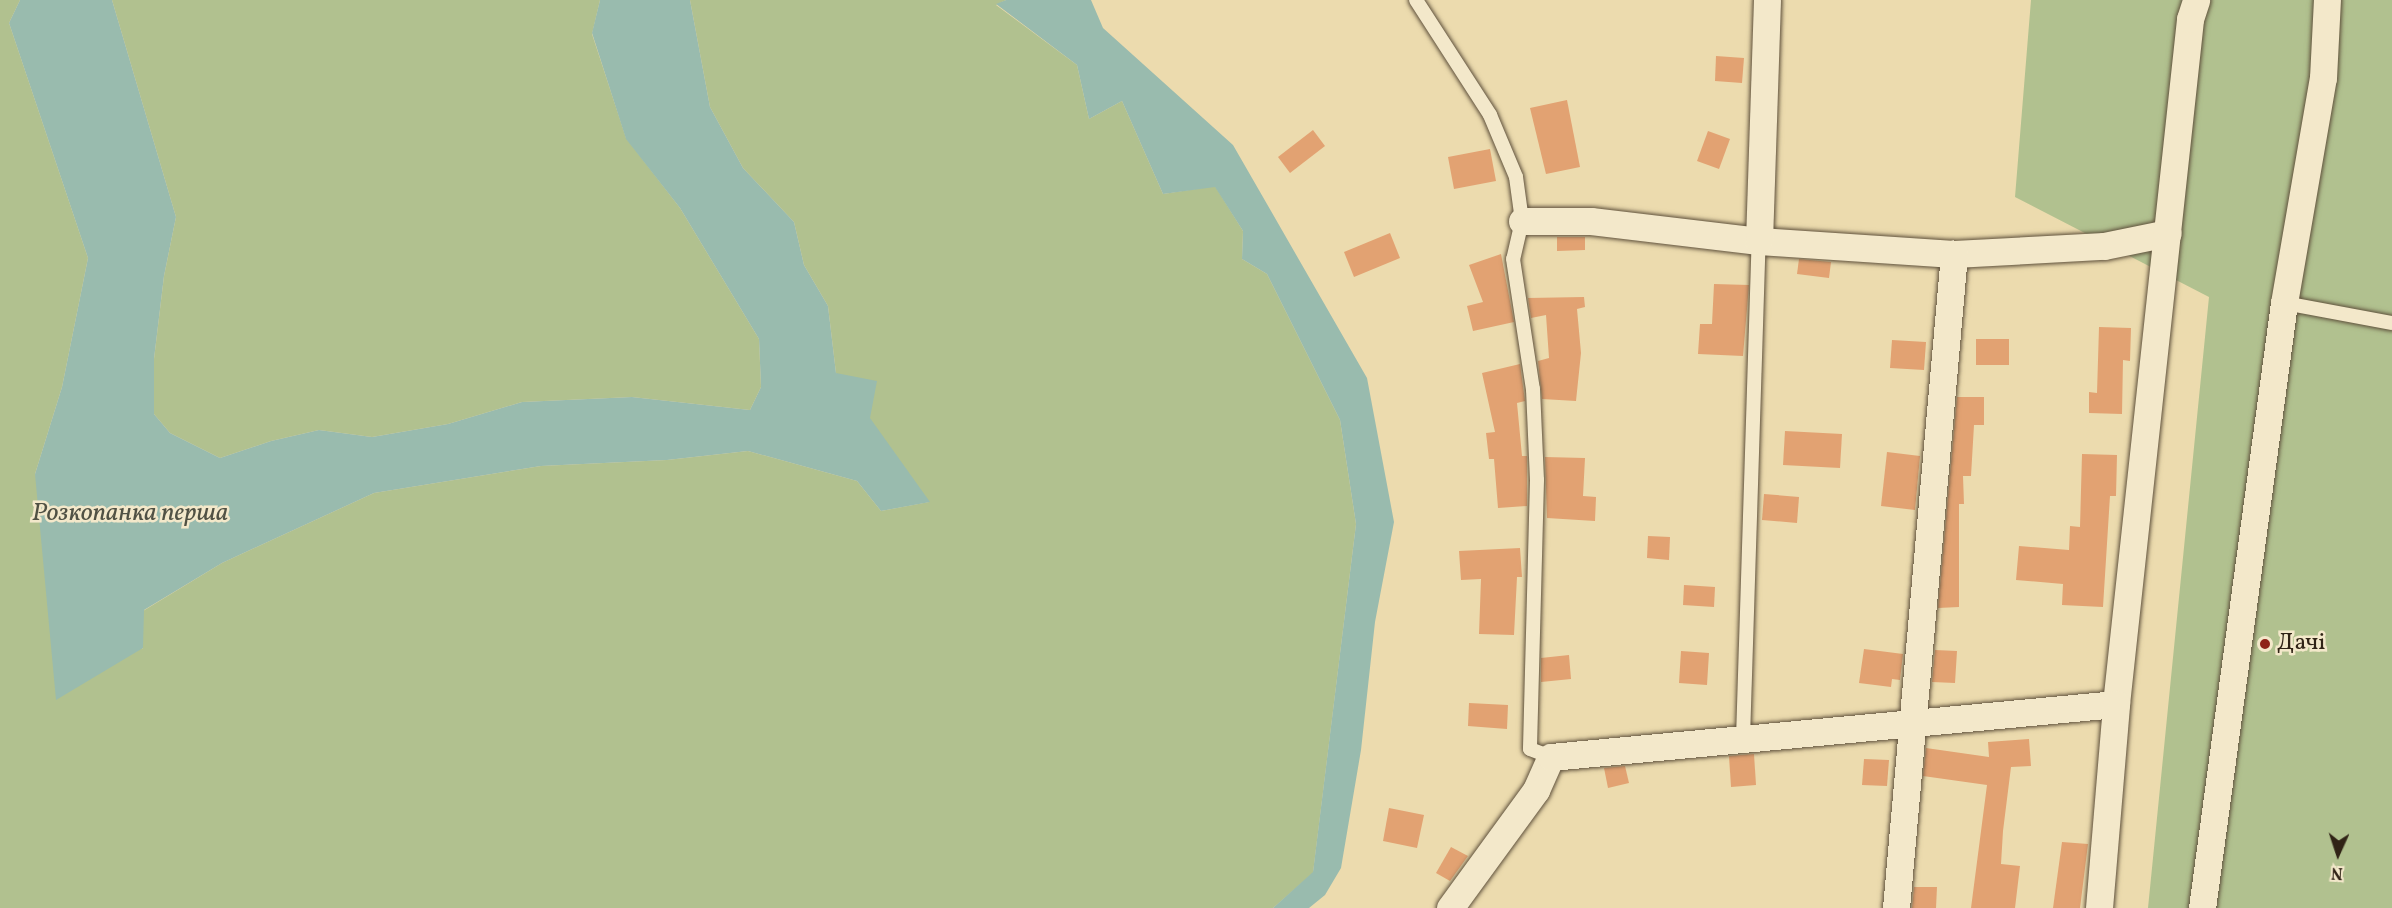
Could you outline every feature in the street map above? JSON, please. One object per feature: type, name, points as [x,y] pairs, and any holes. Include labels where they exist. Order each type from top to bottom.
[{"type":"street","points":[[1759,241],[1767,0]]},
{"type":"street","points":[[2099,908],[2116,704],[2190,19],[2196,0]]},
{"type":"street","points":[[2202,908],[2284,303],[2323,78],[2327,0]]},
{"type":"street","points":[[1522,221],[1591,220],[1759,241],[1954,254],[2104,246],[2168,232]]},
{"type":"street","points":[[1896,908],[1954,254]]},
{"type":"street","points":[[1450,908],[1536,790],[1551,757],[2116,704]]},
{"type":"lane","points":[[1416,0],[1490,115],[1516,177],[1522,221],[1513,259],[1533,389],[1537,480],[1530,749],[1551,757]]},
{"type":"lane","points":[[1743,739],[1759,241]]},
{"type":"lane","points":[[2284,303],[2392,323]]},
{"type":"green space","points":[[0,0],[20,0],[9,23],[88,258],[62,387],[35,474],[143,649],[143,611],[222,563],[374,493],[541,466],[667,460],[748,451],[857,481],[881,511],[929,502],[836,373],[828,306],[804,265],[794,222],[743,168],[710,107],[690,0],[1006,0],[996,5],[1077,65],[1089,119],[1122,101],[1163,194],[1215,186],[1243,231],[1242,259],[1267,274],[1340,420],[1356,524],[1313,873],[1273,908],[0,908]]},
{"type":"green space","points":[[112,0],[600,0],[592,34],[626,138],[680,208],[759,339],[761,387],[750,410],[632,397],[522,402],[448,424],[372,437],[319,430],[271,441],[220,458],[170,433],[154,414],[154,359],[164,276],[176,217]]},
{"type":"green space","points":[[2031,0],[2392,0],[2392,908],[2148,908],[2209,297],[2015,197]]},
{"type":"water","name":"Розкопанка перша","points":[[20,0],[112,0],[176,217],[164,276],[154,359],[154,414],[170,433],[220,458],[271,441],[319,430],[372,437],[448,424],[522,402],[632,397],[750,410],[761,387],[759,339],[680,208],[626,139],[592,33],[600,0],[690,0],[710,107],[743,168],[794,222],[804,265],[828,306],[836,373],[877,381],[870,418],[930,502],[881,511],[857,481],[748,451],[667,460],[541,466],[374,493],[222,563],[144,610],[143,648],[56,700],[35,474],[62,387],[88,258],[9,23]]},
{"type":"water","points":[[1006,0],[1091,0],[1103,28],[1233,145],[1367,378],[1394,522],[1375,622],[1361,750],[1341,868],[1325,895],[1309,908],[1273,908],[1313,872],[1356,524],[1340,420],[1267,274],[1242,259],[1243,231],[1215,187],[1163,194],[1122,101],[1089,119],[1077,65],[996,4]]},
{"type":"building","points":[[1716,56],[1744,58],[1742,83],[1715,81]]},
{"type":"building","points":[[1567,100],[1580,167],[1546,174],[1530,108]]},
{"type":"building","points":[[1313,130],[1325,146],[1290,173],[1278,157]]},
{"type":"building","points":[[1708,131],[1730,139],[1719,169],[1697,161]]},
{"type":"building","points":[[1490,149],[1496,181],[1454,189],[1448,157]]},
{"type":"building","points":[[1390,233],[1400,258],[1354,277],[1344,252]]},
{"type":"building","points":[[1557,237],[1585,237],[1585,250],[1557,251]]},
{"type":"building","points":[[1501,254],[1514,322],[1473,331],[1467,306],[1483,302],[1469,265]]},
{"type":"building","points":[[1799,259],[1831,262],[1829,278],[1797,274]]},
{"type":"building","points":[[1714,284],[1749,285],[1743,356],[1698,354],[1700,324],[1712,324]]},
{"type":"building","points":[[1584,297],[1585,307],[1577,309],[1581,353],[1576,401],[1542,399],[1538,361],[1549,358],[1546,315],[1531,318],[1528,298]]},
{"type":"building","points":[[2099,327],[2131,328],[2130,361],[2123,360],[2122,414],[2089,413],[2089,392],[2097,393]]},
{"type":"building","points":[[1976,339],[2009,339],[2009,365],[1976,365]]},
{"type":"building","points":[[1892,340],[1926,342],[1924,370],[1890,368]]},
{"type":"building","points":[[1520,364],[1525,401],[1517,403],[1522,456],[1527,456],[1527,506],[1498,508],[1494,459],[1489,459],[1486,433],[1495,432],[1482,373]]},
{"type":"building","points":[[1957,397],[1984,397],[1984,425],[1974,425],[1971,476],[1963,476],[1964,504],[1959,504],[1959,607],[1938,608]]},
{"type":"building","points":[[1785,431],[1842,434],[1840,468],[1783,465]]},
{"type":"building","points":[[1887,452],[1920,456],[1915,510],[1881,506]]},
{"type":"building","points":[[2082,454],[2117,455],[2116,496],[2110,496],[2103,607],[2062,605],[2063,584],[2016,580],[2019,546],[2069,550],[2070,526],[2080,527]]},
{"type":"building","points":[[1545,457],[1585,458],[1583,496],[1596,497],[1595,521],[1547,518]]},
{"type":"building","points":[[1764,494],[1799,497],[1797,523],[1762,520]]},
{"type":"building","points":[[1648,536],[1670,537],[1669,560],[1647,558]]},
{"type":"building","points":[[1520,548],[1522,577],[1517,577],[1514,635],[1479,634],[1481,579],[1461,580],[1459,551]]},
{"type":"building","points":[[1684,585],[1715,587],[1714,607],[1683,605]]},
{"type":"building","points":[[1864,649],[1903,654],[1900,680],[1892,679],[1891,687],[1859,683]]},
{"type":"building","points":[[1935,650],[1957,651],[1955,683],[1932,682]]},
{"type":"building","points":[[1681,651],[1709,653],[1707,685],[1679,683]]},
{"type":"building","points":[[1569,655],[1571,679],[1541,682],[1541,658]]},
{"type":"building","points":[[1469,703],[1508,705],[1507,729],[1468,726]]},
{"type":"building","points":[[2029,739],[2031,766],[2011,767],[2003,831],[2001,864],[2020,866],[2015,908],[1971,908],[1987,785],[1923,776],[1926,748],[1989,757],[1988,742]]},
{"type":"building","points":[[1754,754],[1756,785],[1731,787],[1729,756]]},
{"type":"building","points":[[1864,759],[1889,760],[1887,786],[1862,785]]},
{"type":"building","points":[[1625,766],[1629,783],[1608,788],[1604,768]]},
{"type":"building","points":[[1389,808],[1424,815],[1417,848],[1383,841]]},
{"type":"building","points":[[2062,842],[2088,844],[2080,908],[2053,908]]},
{"type":"building","points":[[1451,847],[1468,856],[1450,881],[1436,873]]},
{"type":"building","points":[[1914,887],[1937,887],[1936,908],[1912,908]]},
{"type":"place","name":"Дачі","points":[[2265,644]]}]
